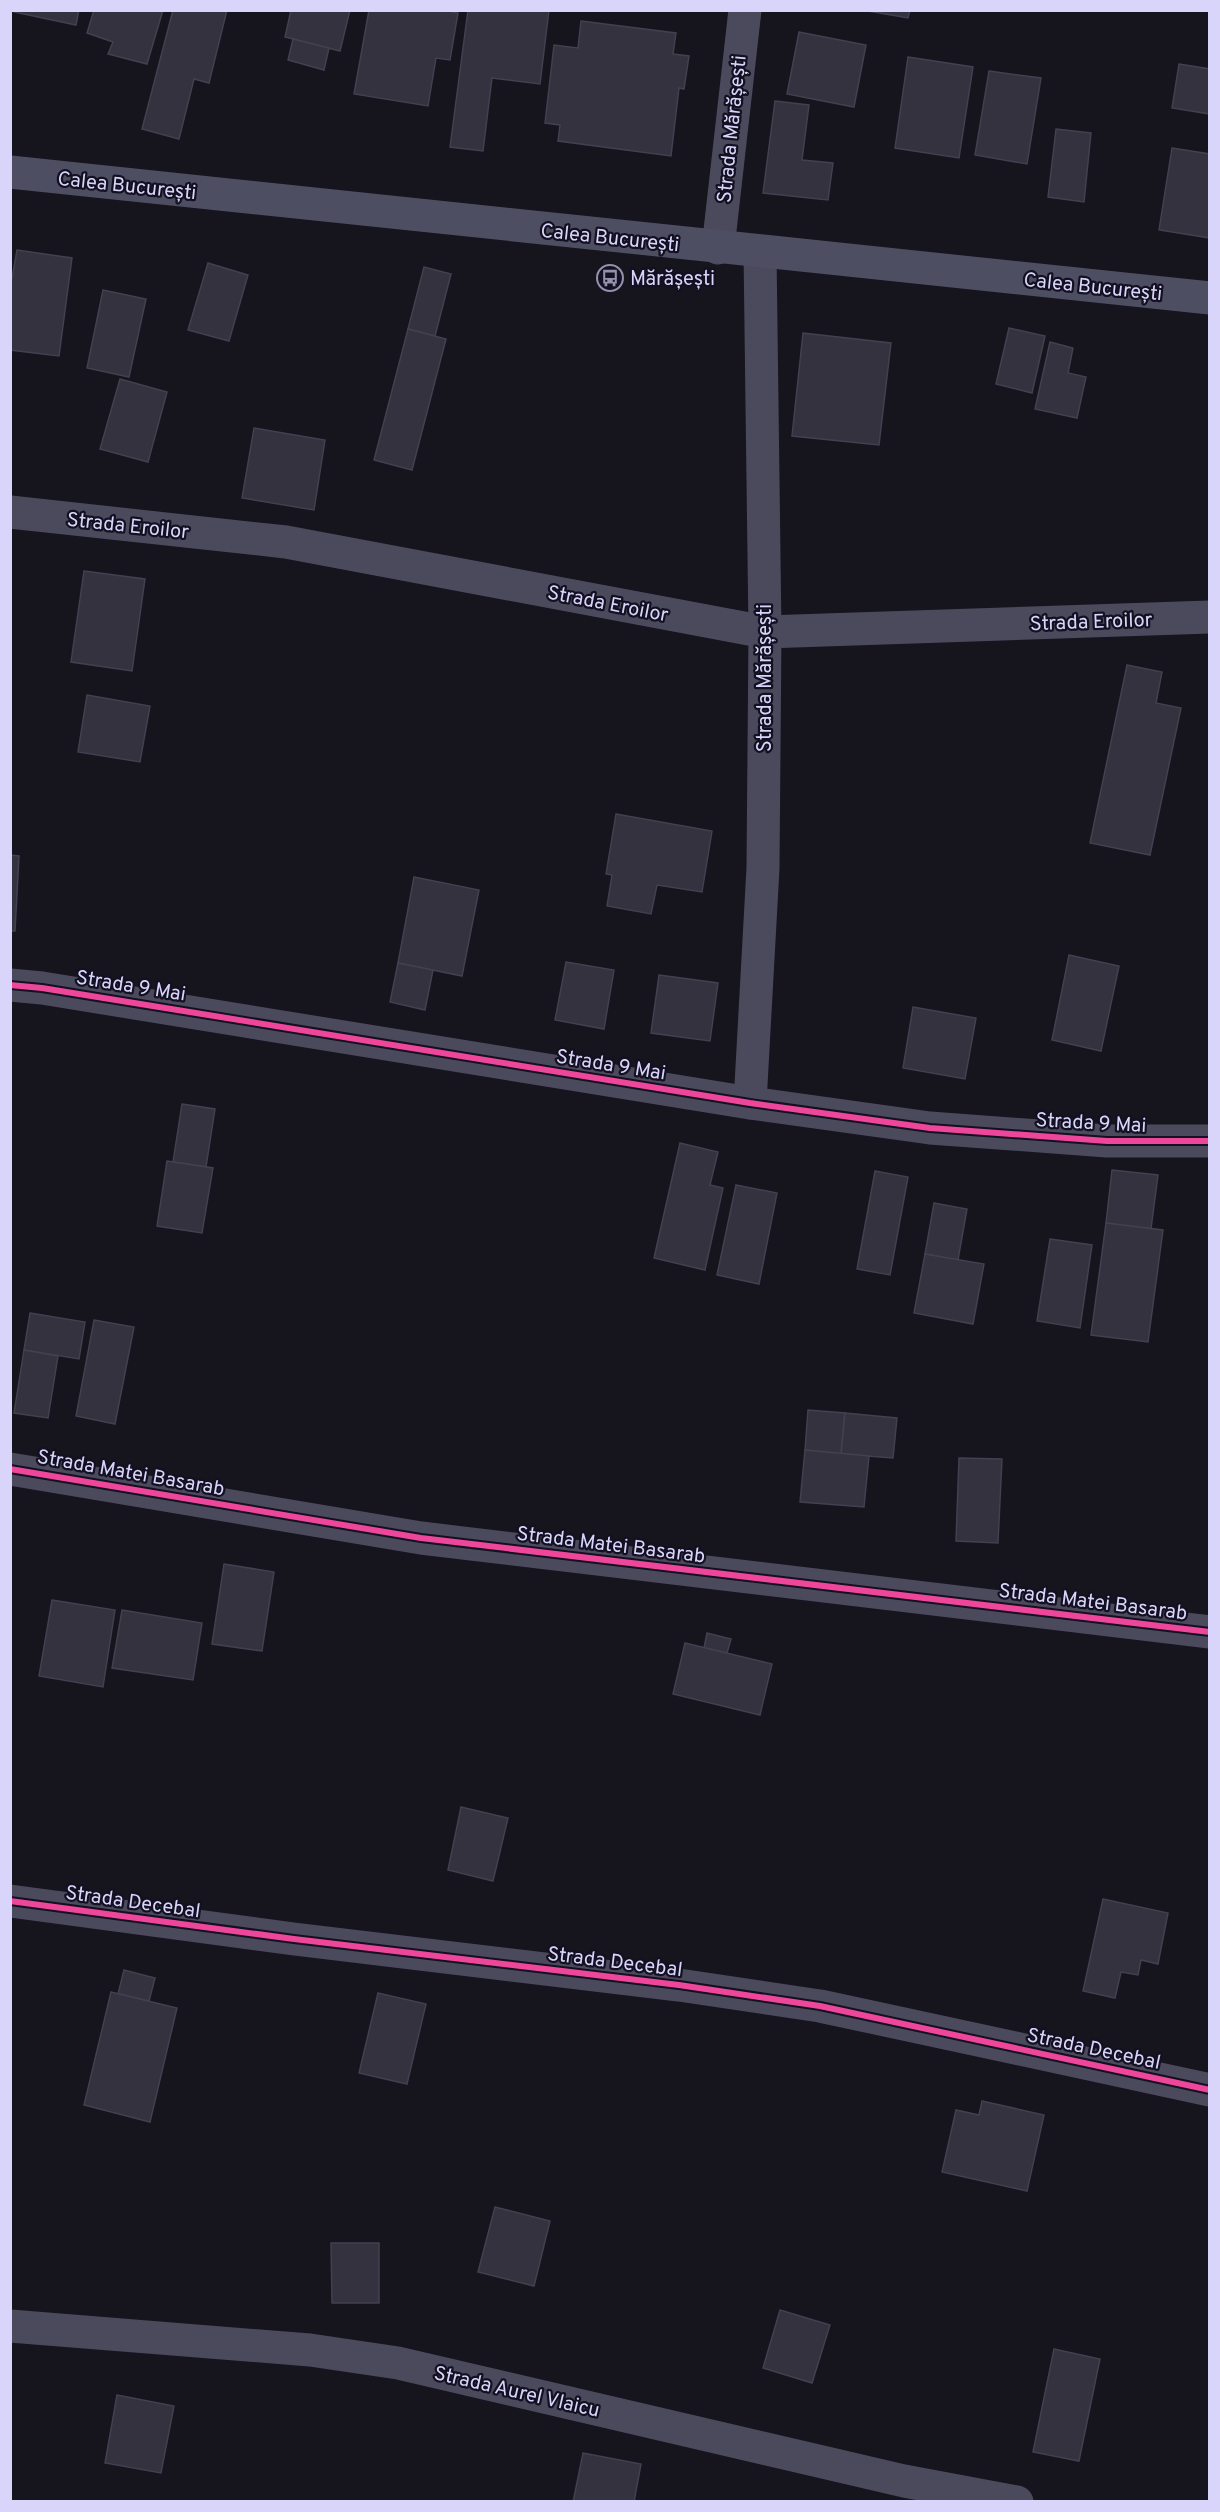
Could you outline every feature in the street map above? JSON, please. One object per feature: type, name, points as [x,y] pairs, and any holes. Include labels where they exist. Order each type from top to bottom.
[{"type":"main road","name":"Calea București","points":[[10,172],[1209,298]]},
{"type":"street","name":"Strada Mărășești","points":[[718,248],[745,10]]},
{"type":"street","name":"Strada Mărășești","points":[[750,1103],[763,868],[765,632],[760,252]]},
{"type":"street","name":"Strada Eroilor","points":[[10,512],[286,542],[765,632],[1209,617]]},
{"type":"street","name":"Strada 9 Mai","points":[[10,985],[42,988],[750,1103],[930,1128],[1107,1141],[1209,1142]]},
{"type":"street","name":"Strada Matei Basarab","points":[[10,1469],[421,1538],[1209,1632]]},
{"type":"street","name":"Strada Decebal","points":[[10,1901],[294,1940],[679,1984],[820,2006],[1209,2090]]},
{"type":"street","name":"Strada Aurel Vlaicu","points":[[10,2326],[310,2350],[398,2363],[904,2481],[1017,2502]]},
{"type":"building","points":[[14,10],[79,10],[76,25],[14,12]]},
{"type":"building","points":[[94,10],[163,10],[147,64],[108,54],[113,42],[87,33]]},
{"type":"building","points":[[173,10],[227,10],[209,83],[194,79],[179,139],[142,129]]},
{"type":"building","points":[[291,10],[350,10],[340,51],[285,37]]},
{"type":"building","points":[[369,10],[444,10],[458,13],[450,60],[436,58],[428,106],[354,94]]},
{"type":"building","points":[[468,10],[549,10],[540,84],[492,78],[483,151],[450,147]]},
{"type":"building","points":[[862,10],[910,10],[908,18]]},
{"type":"building","points":[[581,21],[676,33],[673,54],[689,56],[684,89],[679,88],[671,156],[558,141],[560,125],[545,123],[554,45],[578,48]]},
{"type":"building","points":[[799,32],[866,45],[854,107],[787,94]]},
{"type":"building","points":[[293,39],[329,48],[324,70],[288,60]]},
{"type":"building","points":[[908,57],[973,67],[959,158],[895,148]]},
{"type":"building","points":[[1179,64],[1210,69],[1210,114],[1172,108]]},
{"type":"building","points":[[989,71],[1041,78],[1027,164],[975,155]]},
{"type":"building","points":[[775,101],[809,105],[802,160],[833,163],[828,200],[763,193]]},
{"type":"building","points":[[1056,129],[1091,133],[1084,202],[1048,197]]},
{"type":"building","points":[[1172,148],[1210,154],[1210,238],[1159,230]]},
{"type":"building","points":[[17,250],[72,258],[59,356],[10,350],[10,290]]},
{"type":"building","points":[[208,263],[248,275],[229,341],[188,330]]},
{"type":"building","points":[[424,267],[451,274],[435,336],[408,329]]},
{"type":"building","points":[[103,290],[146,299],[129,377],[87,368]]},
{"type":"building","points":[[1009,328],[1045,336],[1032,393],[996,384]]},
{"type":"building","points":[[408,329],[446,339],[412,470],[374,460]]},
{"type":"building","points":[[803,333],[891,343],[879,445],[792,436]]},
{"type":"building","points":[[1050,342],[1073,348],[1068,373],[1086,377],[1077,418],[1035,409]]},
{"type":"building","points":[[120,379],[167,392],[148,462],[100,449]]},
{"type":"building","points":[[254,428],[325,440],[314,510],[242,498]]},
{"type":"building","points":[[84,571],[145,579],[132,671],[71,662]]},
{"type":"building","points":[[1127,665],[1162,672],[1156,703],[1181,708],[1150,855],[1090,843]]},
{"type":"building","points":[[87,695],[150,706],[140,762],[78,752]]},
{"type":"building","points":[[616,814],[712,831],[702,892],[657,885],[651,914],[607,906],[612,875],[606,874]]},
{"type":"building","points":[[10,855],[19,856],[15,931],[10,931]]},
{"type":"building","points":[[414,877],[479,890],[462,976],[398,963]]},
{"type":"building","points":[[1069,955],[1119,966],[1101,1051],[1052,1040]]},
{"type":"building","points":[[566,962],[614,970],[604,1029],[555,1020]]},
{"type":"building","points":[[398,963],[433,970],[425,1010],[390,1002]]},
{"type":"building","points":[[659,975],[718,983],[710,1041],[651,1033]]},
{"type":"building","points":[[913,1007],[976,1018],[965,1079],[903,1068]]},
{"type":"building","points":[[182,1104],[215,1109],[206,1167],[173,1162]]},
{"type":"building","points":[[680,1143],[718,1152],[710,1185],[723,1188],[705,1270],[654,1258]]},
{"type":"building","points":[[167,1161],[213,1168],[202,1233],[157,1226]]},
{"type":"building","points":[[1112,1170],[1158,1175],[1151,1229],[1106,1223]]},
{"type":"building","points":[[875,1171],[908,1177],[890,1275],[857,1269]]},
{"type":"building","points":[[736,1185],[777,1193],[759,1284],[717,1275]]},
{"type":"building","points":[[934,1203],[967,1209],[958,1260],[925,1254]]},
{"type":"building","points":[[1106,1223],[1163,1230],[1148,1342],[1091,1335]]},
{"type":"building","points":[[1050,1239],[1092,1245],[1080,1328],[1037,1321]]},
{"type":"building","points":[[925,1254],[984,1264],[973,1324],[914,1313]]},
{"type":"building","points":[[30,1313],[85,1322],[79,1359],[24,1350]]},
{"type":"building","points":[[94,1320],[134,1327],[115,1424],[76,1416]]},
{"type":"building","points":[[24,1350],[58,1356],[48,1418],[14,1413]]},
{"type":"building","points":[[808,1410],[845,1413],[841,1454],[805,1450]]},
{"type":"building","points":[[845,1413],[897,1418],[893,1458],[841,1454]]},
{"type":"building","points":[[805,1450],[869,1456],[864,1507],[800,1502]]},
{"type":"building","points":[[959,1458],[1002,1459],[998,1543],[956,1541]]},
{"type":"building","points":[[224,1564],[274,1572],[262,1651],[212,1644]]},
{"type":"building","points":[[52,1600],[115,1610],[103,1687],[39,1676]]},
{"type":"building","points":[[122,1610],[202,1623],[193,1680],[112,1668]]},
{"type":"building","points":[[707,1633],[731,1639],[727,1653],[704,1648]]},
{"type":"building","points":[[685,1643],[772,1664],[760,1715],[673,1694]]},
{"type":"building","points":[[461,1807],[508,1818],[493,1881],[448,1870]]},
{"type":"building","points":[[1103,1899],[1168,1913],[1158,1964],[1141,1960],[1138,1975],[1121,1972],[1115,1998],[1083,1991]]},
{"type":"building","points":[[124,1970],[155,1978],[149,2001],[118,1994]]},
{"type":"building","points":[[111,1992],[177,2008],[150,2122],[84,2105]]},
{"type":"building","points":[[378,1993],[426,2004],[407,2084],[359,2073]]},
{"type":"building","points":[[982,2101],[1044,2115],[1027,2191],[942,2172],[956,2110],[979,2115]]},
{"type":"building","points":[[495,2207],[550,2221],[534,2286],[478,2272]]},
{"type":"building","points":[[331,2243],[379,2243],[379,2303],[332,2303]]},
{"type":"building","points":[[780,2310],[830,2325],[812,2383],[763,2368]]},
{"type":"building","points":[[1054,2349],[1100,2359],[1079,2461],[1033,2452]]},
{"type":"building","points":[[117,2395],[174,2406],[161,2473],[105,2463]]},
{"type":"building","points":[[583,2453],[641,2464],[634,2502],[573,2502]]},
{"type":"cycle path","points":[[10,985],[42,988],[750,1103],[930,1128],[1107,1141],[1210,1141]]},
{"type":"cycle path","points":[[10,1469],[421,1538],[1210,1632]]},
{"type":"cycle path","points":[[10,1901],[294,1939],[679,1985],[820,2006],[1210,2090]]},
{"type":"place","name":"Mărășești","points":[[610,278]]}]
